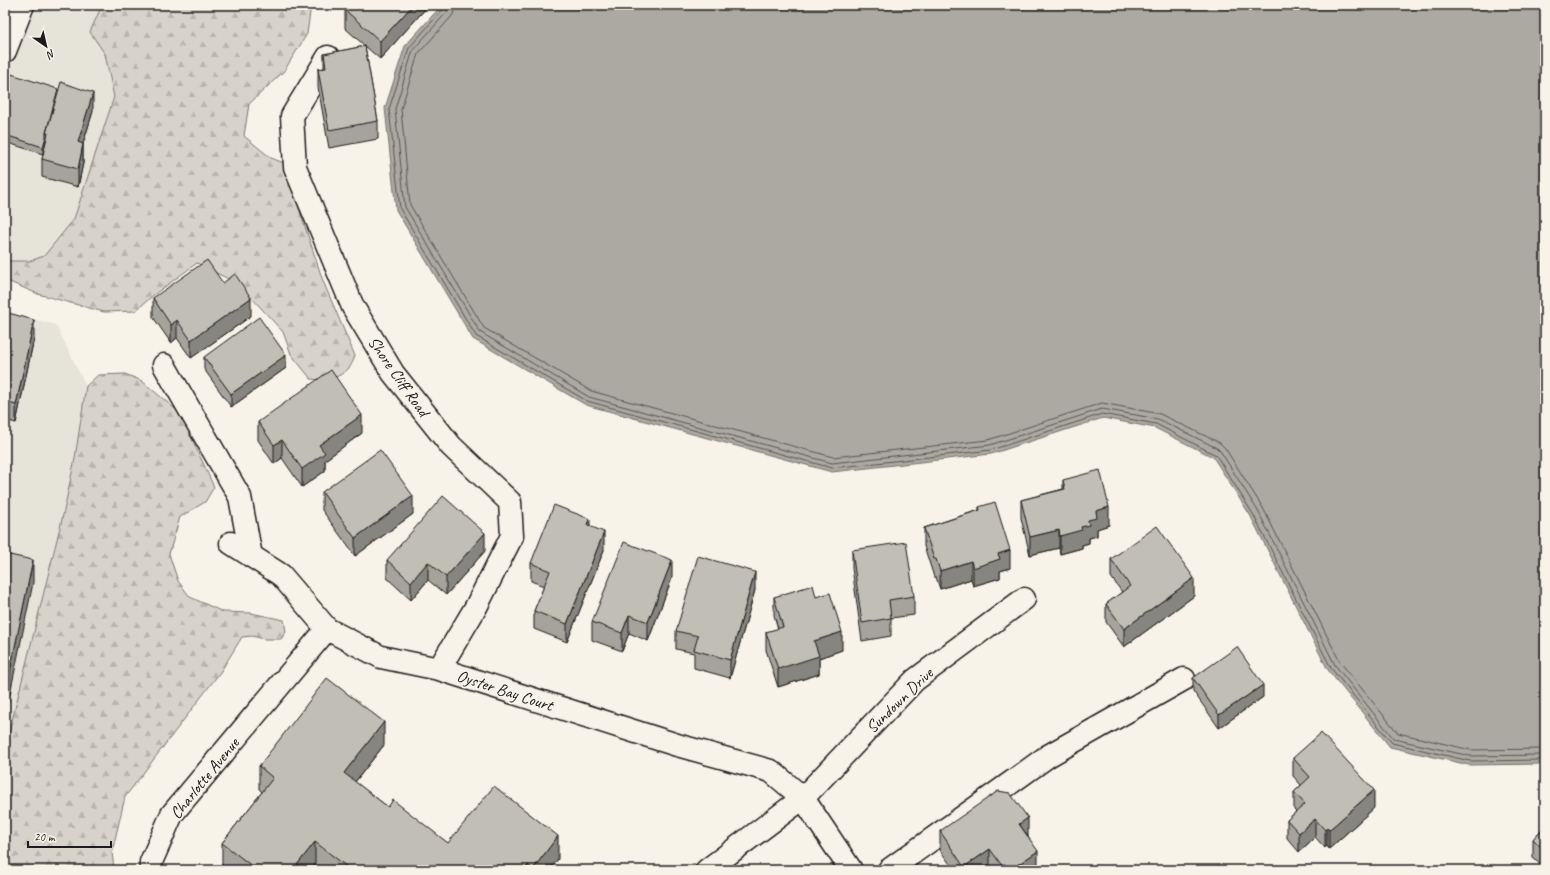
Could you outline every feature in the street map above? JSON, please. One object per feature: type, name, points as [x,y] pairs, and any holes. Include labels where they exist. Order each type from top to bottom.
[{"type":"street","points":[[5,52],[21,6]]},
{"type":"street","name":"Shore Cliff Road","points":[[328,57],[292,116],[295,167],[353,307],[393,373],[451,446],[510,502],[512,536],[476,606],[439,669]]},
{"type":"street","points":[[164,365],[240,497],[251,556]]},
{"type":"street","name":"Oyster Bay Court","points":[[231,543],[281,575],[327,629],[381,657],[439,669],[677,745],[770,771],[803,798]]},
{"type":"street","name":"Sundown Drive","points":[[707,870],[803,798],[915,680],[1024,599]]},
{"type":"street","name":"Charlotte Avenue","points":[[151,870],[151,862],[172,814],[327,629]]},
{"type":"street","points":[[889,870],[1048,756],[1184,679]]},
{"type":"street","points":[[803,798],[851,870]]},
{"type":"shaded area","points":[[5,5],[102,5],[90,32],[105,54],[114,97],[54,281],[5,271]]},
{"type":"shaded area","points":[[5,312],[56,325],[86,386],[75,458],[64,511],[5,749]]},
{"type":"green space","points":[[102,5],[311,5],[307,34],[284,71],[249,104],[244,136],[271,158],[284,163],[323,281],[355,356],[350,367],[341,375],[321,380],[311,379],[291,354],[283,332],[240,285],[197,263],[135,311],[104,312],[38,294],[5,280],[5,263],[7,261],[30,261],[44,256],[74,219],[114,97],[105,54],[90,32]]},
{"type":"green space","points":[[125,374],[142,381],[180,413],[214,487],[205,502],[180,517],[169,554],[178,581],[190,597],[223,612],[251,613],[284,620],[286,632],[281,639],[264,639],[252,636],[242,637],[221,671],[125,797],[112,852],[114,870],[5,870],[5,749],[64,511],[75,458],[86,386],[98,375]]},
{"type":"water","points":[[442,5],[1545,5],[1545,764],[1469,765],[1390,747],[1328,670],[1250,515],[1213,457],[1155,428],[1103,418],[991,454],[832,472],[586,405],[473,339],[396,210],[385,108],[405,46]]},
{"type":"building","points":[[349,5],[413,5],[380,41],[345,10]]},
{"type":"building","points":[[365,46],[378,121],[329,130],[318,69],[326,68],[324,54]]},
{"type":"building","points":[[5,72],[58,89],[43,147],[5,135]]},
{"type":"building","points":[[61,82],[93,93],[78,142],[83,144],[78,169],[42,159],[48,133],[46,133]]},
{"type":"building","points":[[207,260],[223,283],[235,274],[251,298],[191,340],[177,320],[171,325],[153,298]]},
{"type":"building","points":[[5,312],[34,320],[16,405],[5,402]]},
{"type":"building","points":[[259,317],[286,355],[231,394],[204,357]]},
{"type":"building","points":[[331,370],[362,415],[319,445],[325,453],[302,469],[282,440],[274,445],[258,422]]},
{"type":"building","points":[[380,450],[413,496],[355,538],[322,492]]},
{"type":"building","points":[[1100,470],[1109,507],[1096,511],[1097,518],[1088,520],[1089,525],[1081,527],[1082,530],[1060,536],[1059,530],[1030,537],[1021,500],[1065,489],[1063,480]]},
{"type":"building","points":[[443,496],[485,533],[446,577],[428,562],[411,582],[387,560]]},
{"type":"building","points":[[995,502],[1010,550],[998,554],[1000,559],[973,568],[971,561],[940,571],[936,559],[934,559],[924,528],[980,510],[979,507]]},
{"type":"building","points":[[554,505],[590,519],[587,525],[604,532],[567,624],[534,611],[550,571],[531,563]]},
{"type":"building","points":[[1157,526],[1194,578],[1124,629],[1106,604],[1130,586],[1111,559]]},
{"type":"building","points":[[624,542],[672,560],[648,622],[629,615],[622,633],[592,622]]},
{"type":"building","points":[[906,542],[914,596],[889,600],[891,618],[862,623],[852,550]]},
{"type":"building","points":[[5,554],[33,560],[5,695]]},
{"type":"building","points":[[698,556],[755,572],[730,660],[694,650],[698,636],[676,631]]},
{"type":"building","points":[[813,585],[816,597],[830,593],[842,632],[814,641],[819,656],[778,669],[766,632],[783,627],[774,597]]},
{"type":"building","points":[[1237,647],[1263,685],[1219,715],[1193,678]]},
{"type":"building","points":[[327,678],[384,722],[344,773],[388,807],[393,800],[448,843],[494,786],[558,836],[533,869],[528,865],[523,870],[351,870],[315,842],[293,870],[257,870],[222,843],[273,778],[259,766]]},
{"type":"building","points":[[1321,733],[1374,790],[1329,830],[1327,828],[1325,830],[1315,819],[1299,833],[1287,820],[1305,804],[1294,792],[1310,777],[1293,758]]},
{"type":"building","points":[[998,791],[1010,793],[1028,818],[1019,824],[1038,851],[1010,870],[1005,870],[990,849],[964,867],[940,831]]},
{"type":"building","points":[[1545,826],[1545,851],[1533,839]]}]
